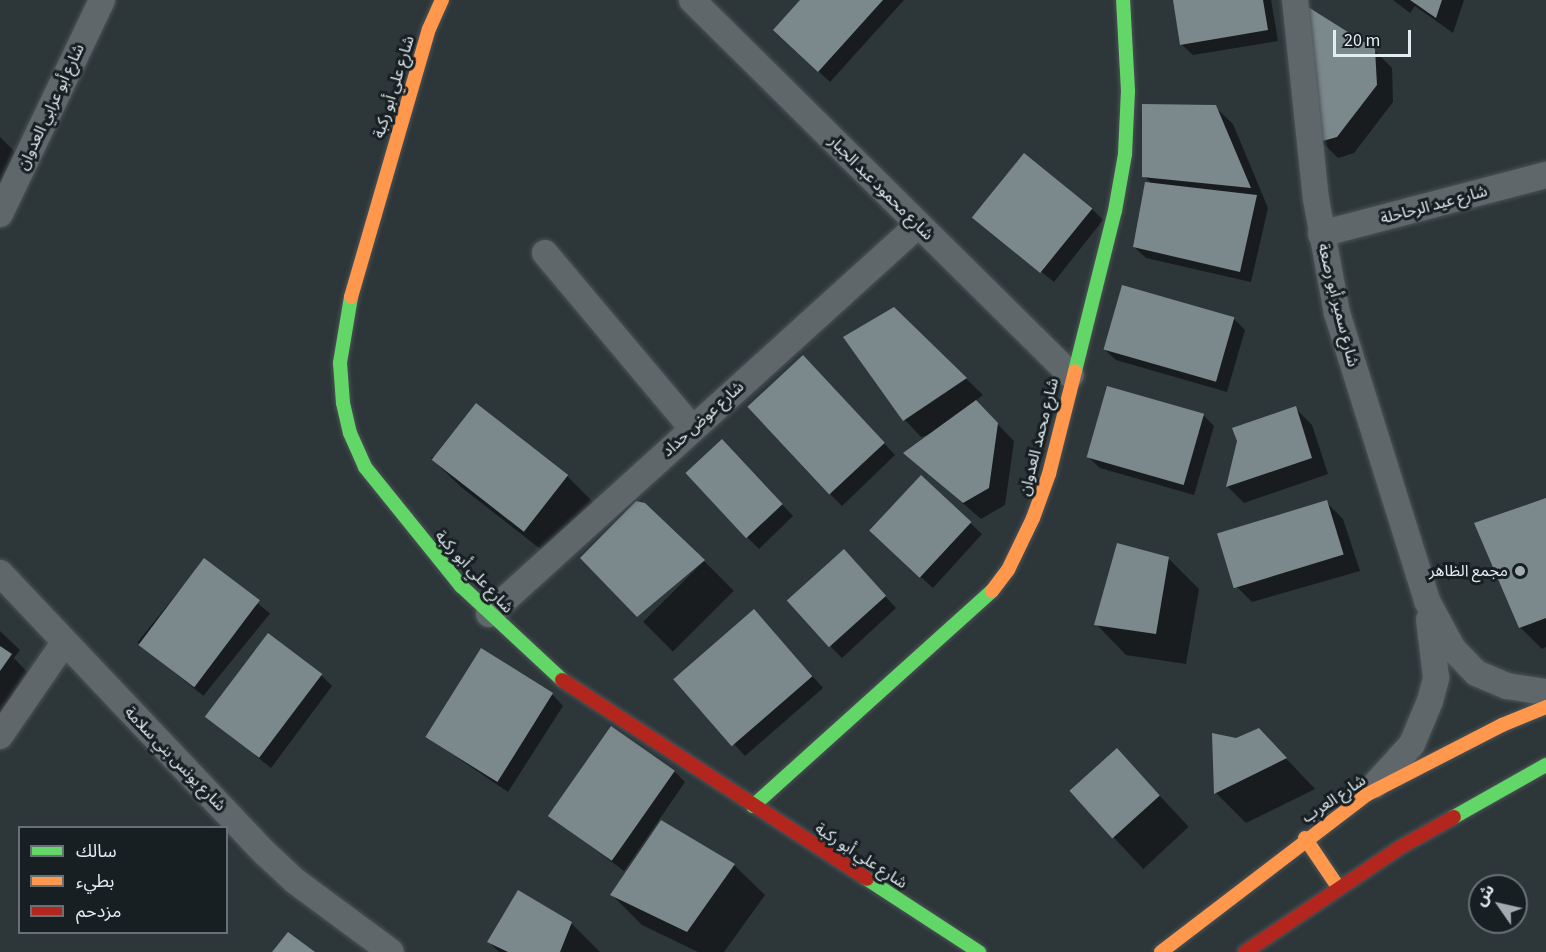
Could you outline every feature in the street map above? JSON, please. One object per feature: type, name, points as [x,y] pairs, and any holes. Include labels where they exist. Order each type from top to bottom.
[{"type":"street","name":"شارع أبو عرابي العدوان","points":[[0,214],[102,0]]},
{"type":"street","name":"شارع علي أبو ركبة","points":[[442,0],[429,29],[353,281],[340,363],[343,403],[350,433],[365,467],[429,550],[489,614],[564,683],[979,952]]},
{"type":"street","name":"شارع محمود عبد الجبار","points":[[692,0],[1071,375]]},
{"type":"street","name":"شارع محمد العدوان","points":[[753,806],[963,622],[1008,570],[1041,501],[1071,375],[1115,211],[1125,154],[1128,91],[1123,0]]},
{"type":"street","name":"شارع سمير أبو رصعة","points":[[1295,0],[1321,234],[1352,365],[1427,600],[1453,649],[1476,673],[1500,685],[1546,692]]},
{"type":"street","name":"شارع عيد الرحاحلة","points":[[1321,234],[1546,175]]},
{"type":"street","name":"شارع عوض حداد","points":[[489,614],[918,225]]},
{"type":"street","points":[[545,253],[692,428]]},
{"type":"street","name":"شارع يونس بني سلامة","points":[[0,573],[64,643],[273,860],[391,952]]},
{"type":"street","name":"شارع سمير أبو رصعة","points":[[1366,795],[1412,744],[1430,701],[1436,678],[1427,600]]},
{"type":"street","points":[[0,736],[64,643]]},
{"type":"street","name":"شارع العرب","points":[[1161,952],[1305,838],[1366,795],[1502,725],[1546,707]]},
{"type":"street","points":[[1245,952],[1338,887],[1399,848],[1546,765]]},
{"type":"street","points":[[1305,838],[1338,887]]},
{"type":"building","points":[[800,0],[883,0],[818,72],[773,30]]},
{"type":"building","points":[[1173,0],[1263,0],[1268,30],[1180,45]]},
{"type":"building","points":[[1410,0],[1442,0],[1436,18]]},
{"type":"building","points":[[1308,7],[1375,49],[1377,85],[1337,137],[1319,142]]},
{"type":"building","points":[[1142,104],[1216,105],[1251,188],[1142,177]]},
{"type":"building","points":[[1024,153],[1092,208],[1040,273],[972,218]]},
{"type":"building","points":[[1145,182],[1257,195],[1240,272],[1133,247]]},
{"type":"building","points":[[1122,285],[1234,317],[1216,382],[1104,349]]},
{"type":"building","points":[[894,307],[967,378],[903,421],[843,337]]},
{"type":"building","points":[[803,355],[885,443],[829,495],[747,407]]},
{"type":"building","points":[[1107,386],[1204,414],[1184,485],[1087,457]]},
{"type":"building","points":[[976,400],[998,423],[989,488],[963,503],[903,453]]},
{"type":"building","points":[[476,403],[568,475],[524,532],[432,460]]},
{"type":"building","points":[[1296,406],[1312,458],[1226,487],[1237,441],[1232,428]]},
{"type":"building","points":[[722,439],[783,504],[746,538],[685,473]]},
{"type":"building","points":[[921,475],[971,522],[920,578],[869,531]]},
{"type":"building","name":"مجمع الظاهر","points":[[1546,498],[1546,618],[1519,628],[1474,523]]},
{"type":"building","points":[[1327,500],[1344,555],[1234,588],[1217,534]]},
{"type":"building","points":[[636,501],[645,503],[705,560],[637,617],[580,558]]},
{"type":"building","points":[[1117,543],[1169,557],[1156,634],[1094,625]]},
{"type":"building","points":[[844,549],[886,596],[829,647],[787,601]]},
{"type":"building","points":[[204,558],[260,600],[194,687],[138,645]]},
{"type":"building","points":[[754,609],[812,676],[732,746],[673,679]]},
{"type":"building","points":[[268,633],[322,674],[259,758],[205,717]]},
{"type":"building","points":[[0,646],[12,654],[0,671]]},
{"type":"building","points":[[481,648],[553,693],[497,782],[425,737]]},
{"type":"building","points":[[611,726],[675,771],[612,861],[548,816]]},
{"type":"building","points":[[1259,728],[1287,758],[1214,794],[1212,733],[1236,738]]},
{"type":"building","points":[[1117,748],[1160,796],[1112,838],[1069,791]]},
{"type":"building","points":[[661,820],[735,864],[687,932],[610,895]]},
{"type":"building","points":[[518,890],[572,922],[560,952],[508,952],[487,942]]},
{"type":"building","points":[[288,932],[315,952],[272,952]]},
{"type":"traffic: fast","points":[[1075,371],[1115,211],[1125,154],[1128,91],[1123,0]]},
{"type":"traffic: fast","points":[[351,297],[340,363],[343,403],[350,433],[365,467],[461,586],[562,680]]},
{"type":"traffic: fast","points":[[753,806],[992,591]]},
{"type":"traffic: fast","points":[[1454,817],[1546,765]]},
{"type":"traffic: fast","points":[[867,879],[979,952]]},
{"type":"traffic: slow","points":[[351,297],[429,29],[442,0]]},
{"type":"traffic: slow","points":[[992,591],[1008,570],[1033,518],[1049,474],[1075,371]]},
{"type":"traffic: slow","points":[[1161,952],[1366,795],[1502,725],[1546,707]]},
{"type":"traffic: slow","points":[[1305,838],[1338,887]]},
{"type":"traffic: jam","points":[[562,680],[867,879]]},
{"type":"traffic: jam","points":[[1245,952],[1399,848],[1454,817]]},
{"type":"place","name":"مجمع الظاهر","points":[[1520,571]]}]
